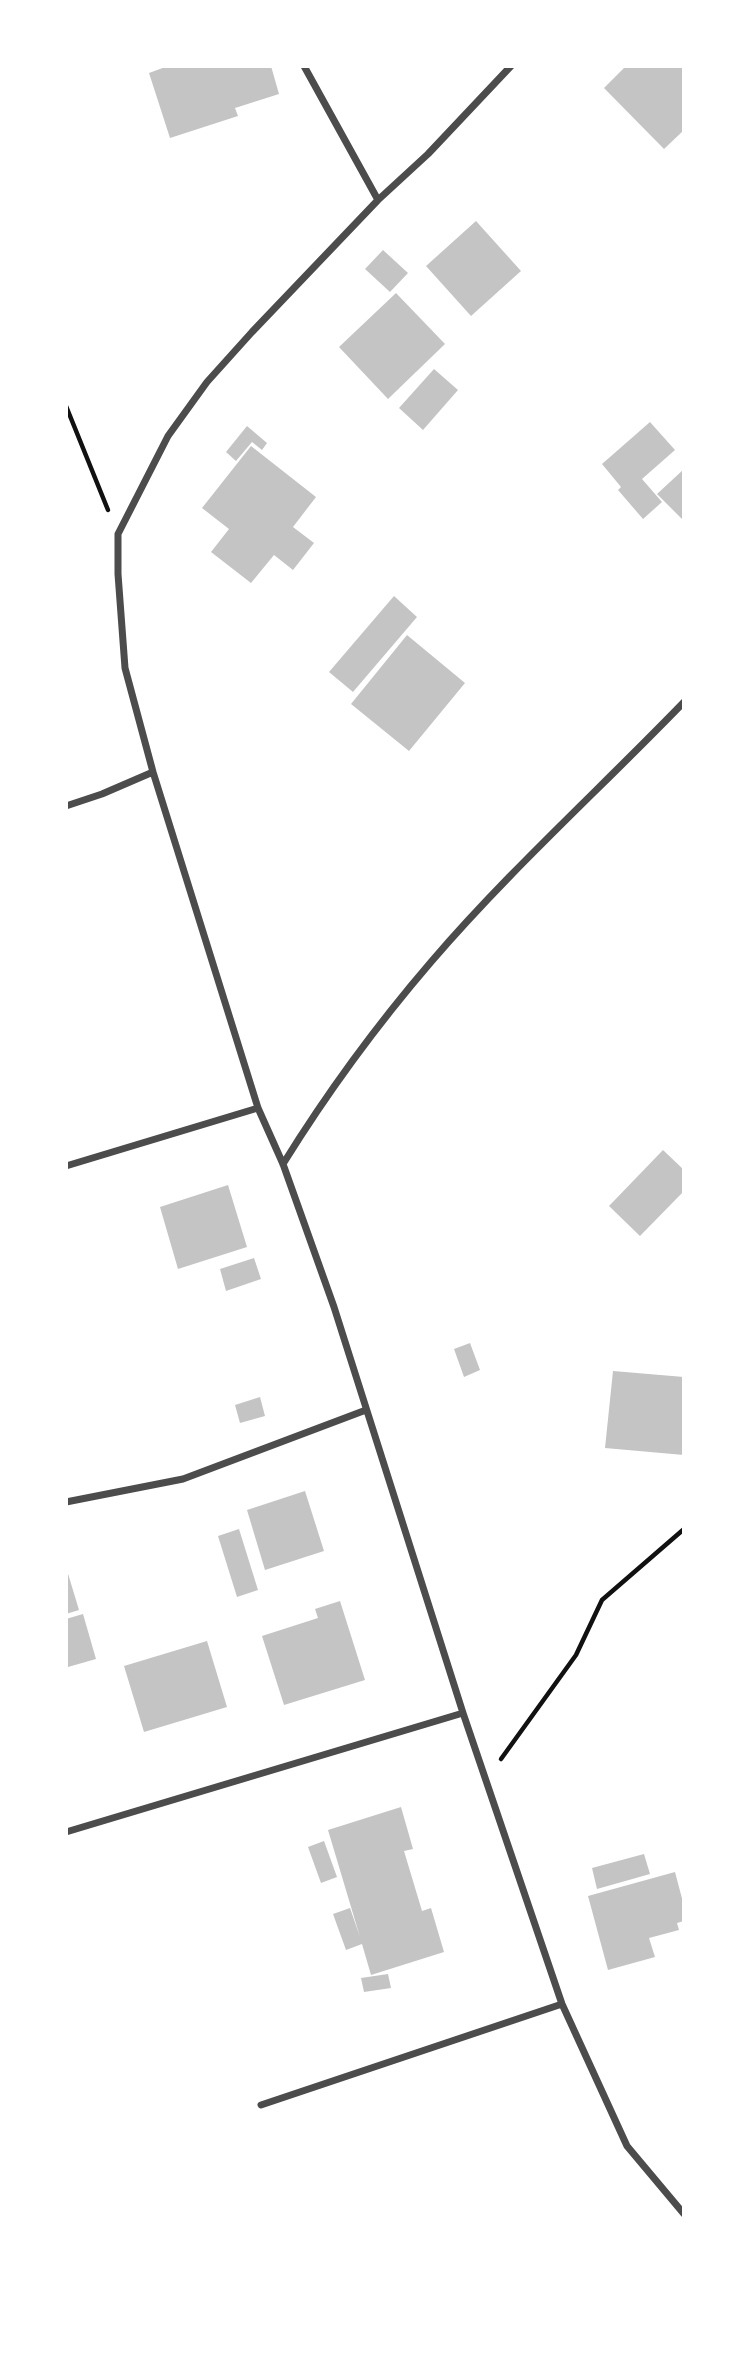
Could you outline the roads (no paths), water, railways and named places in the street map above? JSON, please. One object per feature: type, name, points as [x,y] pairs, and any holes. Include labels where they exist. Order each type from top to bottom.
[{"type":"street","points":[[304,66],[378,200]]},
{"type":"street","points":[[510,66],[428,154],[378,200],[207,382],[168,436],[118,534],[125,668],[153,772],[258,1108],[283,1164],[334,1307],[463,1713],[562,2004],[627,2146],[684,2214]]},
{"type":"street","points":[[283,1164],[363,1045],[432,961],[509,878],[684,702]]},
{"type":"street","points":[[66,806],[153,772]]},
{"type":"street","points":[[66,1166],[258,1108]]},
{"type":"street","points":[[66,1502],[183,1479],[366,1410]]},
{"type":"street","points":[[66,1832],[463,1713]]},
{"type":"street","points":[[261,2105],[562,2004]]}]
